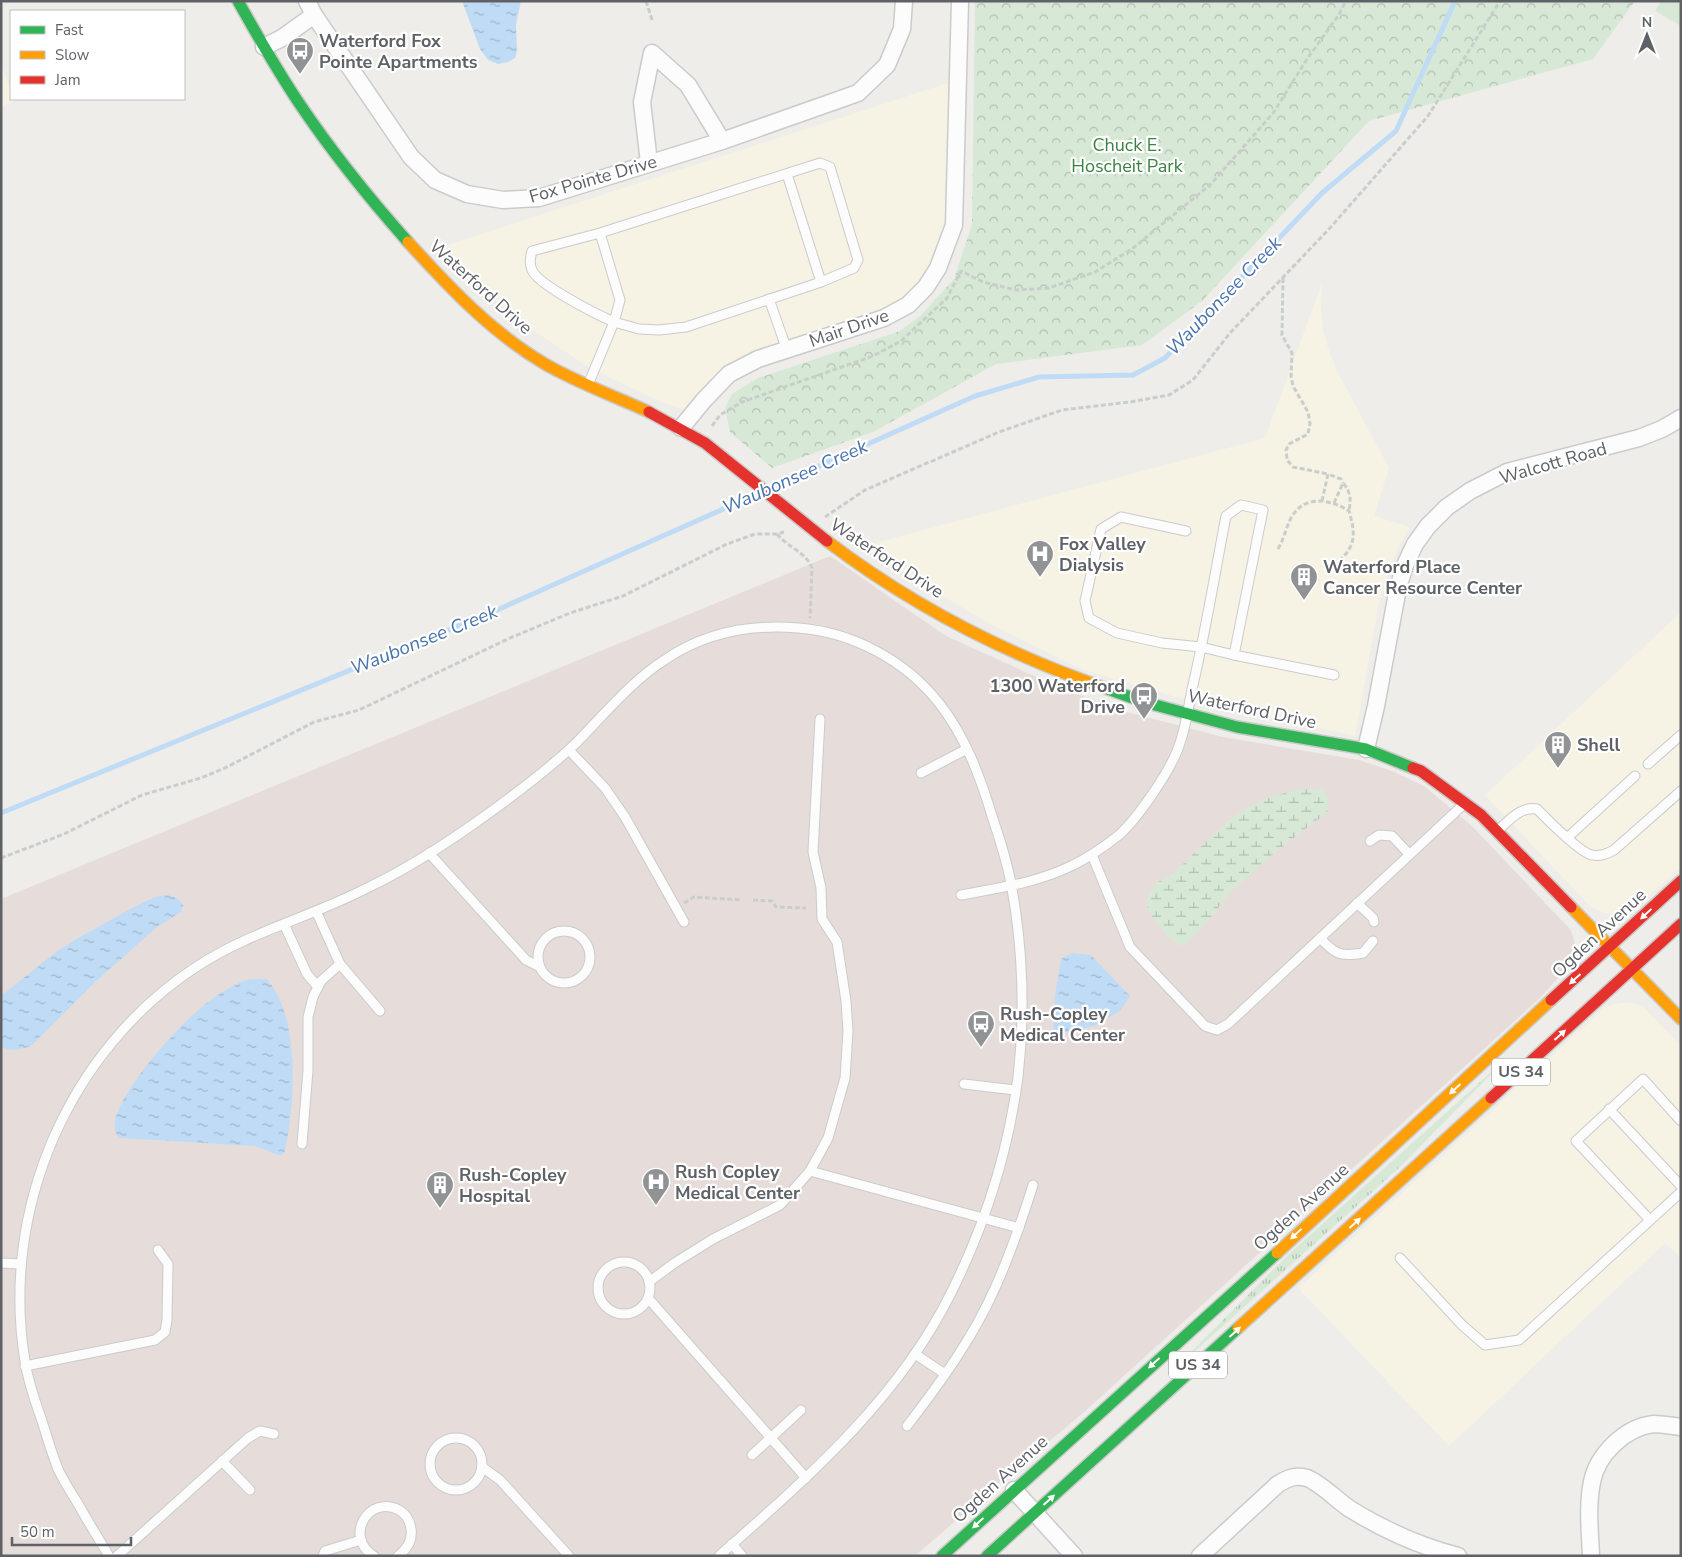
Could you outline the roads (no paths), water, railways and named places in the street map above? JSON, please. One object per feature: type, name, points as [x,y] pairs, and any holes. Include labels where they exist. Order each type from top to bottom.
[{"type":"main road","name":"Waterford Drive","points":[[238,1],[299,103],[372,202],[413,249],[485,320],[515,344],[545,364],[681,428],[719,453],[852,560],[906,595],[992,642],[1067,675],[1188,715],[1238,727],[1366,749],[1421,770],[1466,803],[1497,832],[1681,1019]]},
{"type":"main road","name":"Ogden Avenue","points":[[942,1556],[1681,881]]},
{"type":"main road","name":"US 34","points":[[987,1556],[1681,924]]},
{"type":"street","name":"Fox Pointe Drive","points":[[310,8],[411,157],[435,180],[467,194],[503,200],[539,198],[722,141],[858,93],[887,65],[902,29],[904,1]]},
{"type":"street","name":"Mair Drive","points":[[681,428],[729,374],[758,359],[884,318],[908,306],[926,287],[938,268],[954,225],[960,1]]},
{"type":"street","points":[[264,47],[282,38],[310,8]]},
{"type":"street","points":[[649,163],[642,102],[652,53],[688,85],[722,141]]},
{"type":"street","name":"Walcott Road","points":[[1366,749],[1398,588],[1408,558],[1428,526],[1447,507],[1470,491],[1506,472],[1639,438],[1681,418]]},
{"type":"street","points":[[1591,1556],[1589,1500],[1592,1480],[1597,1465],[1607,1451],[1624,1436],[1636,1429],[1653,1424],[1681,1427]]},
{"type":"street","points":[[1200,1556],[1278,1484],[1288,1478],[1298,1476],[1309,1479],[1348,1507],[1383,1528],[1413,1542],[1458,1556]]},
{"type":"street","points":[[1014,1490],[1074,1556]]},
{"type":"lane","points":[[820,162],[830,166],[858,260],[854,268],[821,282],[686,328],[638,329],[614,322],[591,312],[557,291],[532,272],[530,260],[532,252],[600,233],[820,162]]},
{"type":"lane","points":[[787,174],[821,282]]},
{"type":"lane","points":[[588,385],[614,322],[620,300],[600,233]]},
{"type":"lane","points":[[769,299],[787,350]]},
{"type":"lane","points":[[961,895],[1012,886],[1046,877],[1092,855],[1120,834],[1156,788],[1177,751],[1188,715],[1226,516],[1241,505],[1263,510],[1234,655]]},
{"type":"lane","points":[[1186,531],[1121,517],[1101,529],[1085,601],[1089,618],[1117,633],[1162,643],[1201,647],[1334,675]]},
{"type":"lane","points":[[109,1556],[59,1473],[25,1366],[20,1332],[21,1264],[30,1203],[42,1166],[63,1116],[79,1087],[95,1064],[115,1038],[154,999],[180,978],[221,951],[366,889],[428,853],[500,805],[569,750],[634,685],[663,660],[697,642],[731,631],[767,627],[797,628],[826,632],[854,640],[894,662],[926,689],[939,703],[967,748],[988,801],[1012,886],[1021,981],[1021,1028],[1015,1090],[1004,1151],[984,1218],[948,1300],[916,1354],[855,1430],[831,1455],[719,1556]]},
{"type":"lane","points":[[649,1282],[673,1264],[713,1239],[780,1205],[810,1172],[828,1138],[845,1078],[848,1032],[846,1000],[839,950],[837,942],[822,919],[821,888],[813,852],[820,719]]},
{"type":"lane","points":[[1648,764],[1681,735]]},
{"type":"lane","points":[[921,773],[967,748]]},
{"type":"lane","points":[[569,750],[605,788],[625,817],[684,922]]},
{"type":"lane","points":[[1568,838],[1635,776]]},
{"type":"lane","points":[[1497,832],[1514,816],[1529,808],[1537,809],[1581,849],[1591,856],[1604,856],[1614,850],[1681,791]]},
{"type":"lane","points":[[1092,855],[1130,946],[1204,1026],[1217,1030],[1228,1024],[1466,803]]},
{"type":"lane","points":[[1370,841],[1379,835],[1392,836],[1409,854]]},
{"type":"lane","points":[[428,853],[526,960],[538,966],[549,979],[557,983],[566,984],[575,981],[587,969],[590,960],[589,952],[586,944],[574,933],[557,932],[549,935],[543,941],[537,957],[538,966]]},
{"type":"lane","points":[[1357,903],[1373,918],[1374,922]]},
{"type":"lane","points":[[316,910],[340,964],[380,1011]]},
{"type":"lane","points":[[284,924],[302,966],[318,987]]},
{"type":"lane","points":[[1320,938],[1332,951],[1340,954],[1363,953],[1373,941]]},
{"type":"lane","points":[[302,1144],[308,1070],[308,1017],[313,997],[321,982],[340,964]]},
{"type":"lane","points":[[1650,1220],[1576,1141],[1643,1079],[1681,1121]]},
{"type":"lane","points":[[964,1084],[1015,1090]]},
{"type":"lane","points":[[1609,1109],[1681,1186]]},
{"type":"lane","points":[[810,1172],[1019,1228]]},
{"type":"lane","points":[[907,1426],[966,1342],[995,1289],[1019,1228],[1033,1185]]},
{"type":"lane","points":[[1400,1258],[1462,1325],[1485,1345],[1519,1340],[1681,1192]]},
{"type":"lane","points":[[25,1366],[155,1340],[165,1332],[168,1264],[158,1250]]},
{"type":"lane","points":[[624,1262],[640,1268],[646,1274],[649,1282],[648,1298],[643,1306],[628,1314],[619,1314],[604,1306],[598,1290],[602,1274],[615,1264],[624,1262]]},
{"type":"lane","points":[[1,1263],[21,1264]]},
{"type":"lane","points":[[648,1298],[806,1478]]},
{"type":"lane","points":[[916,1354],[945,1374]]},
{"type":"lane","points":[[752,1455],[801,1410]]},
{"type":"lane","points":[[118,1556],[248,1438],[260,1431],[274,1434]]},
{"type":"lane","points":[[455,1438],[464,1439],[472,1443],[478,1450],[482,1458],[482,1467],[479,1475],[468,1487],[452,1489],[444,1487],[433,1476],[430,1460],[433,1451],[439,1444],[455,1438]]},
{"type":"lane","points":[[222,1461],[250,1490]]},
{"type":"lane","points":[[482,1467],[500,1480],[569,1556]]},
{"type":"lane","points":[[374,1556],[365,1549],[360,1532],[365,1517],[371,1511],[386,1507],[394,1508],[407,1518],[411,1525],[410,1543],[398,1556]]},
{"type":"lane","points":[[323,1556],[325,1551],[361,1540]]},
{"type":"lane","points":[[732,1544],[742,1556]]},
{"type":"water","points":[[462,1],[521,1],[516,24],[517,51],[515,58],[498,64],[488,60],[480,49]]},
{"type":"water","points":[[166,895],[180,901],[183,905],[181,912],[157,927],[92,985],[31,1046],[12,1050],[1,1046],[1,996],[56,952],[78,938],[132,908],[155,897]]},
{"type":"water","points":[[1072,953],[1091,955],[1130,996],[1120,1011],[1096,1025],[1073,1032],[1053,1032],[1055,996],[1061,959]]},
{"type":"water","points":[[249,979],[267,979],[278,996],[286,1016],[290,1038],[293,1086],[285,1151],[282,1155],[254,1146],[120,1138],[116,1134],[115,1119],[120,1106],[149,1063],[200,1008],[227,989]]},
{"type":"waterway","name":"Waubonsee Creek","points":[[772,487],[975,396],[1039,377],[1133,375],[1165,358],[1322,193],[1396,131],[1455,1]]},
{"type":"waterway","name":"Waubonsee Creek","points":[[1,813],[497,610],[757,494]]},
{"type":"place","name":"Waterford Fox Pointe Apartments","points":[[300,75]]},
{"type":"place","name":"Fox Valley Dialysis","points":[[1040,578]]},
{"type":"place","name":"Waterford Place Cancer Resource Center","points":[[1304,601]]},
{"type":"place","name":"1300 Waterford Drive","points":[[1144,720]]},
{"type":"place","name":"Shell","points":[[1558,769]]},
{"type":"place","name":"Rush-Copley Medical Center","points":[[981,1048]]},
{"type":"place","name":"Rush Copley Medical Center","points":[[656,1206]]},
{"type":"place","name":"Rush-Copley Hospital","points":[[440,1209]]},
{"type":"park label","name":"Chuck E. Hoscheit Park","points":[[1127,155]]}]
